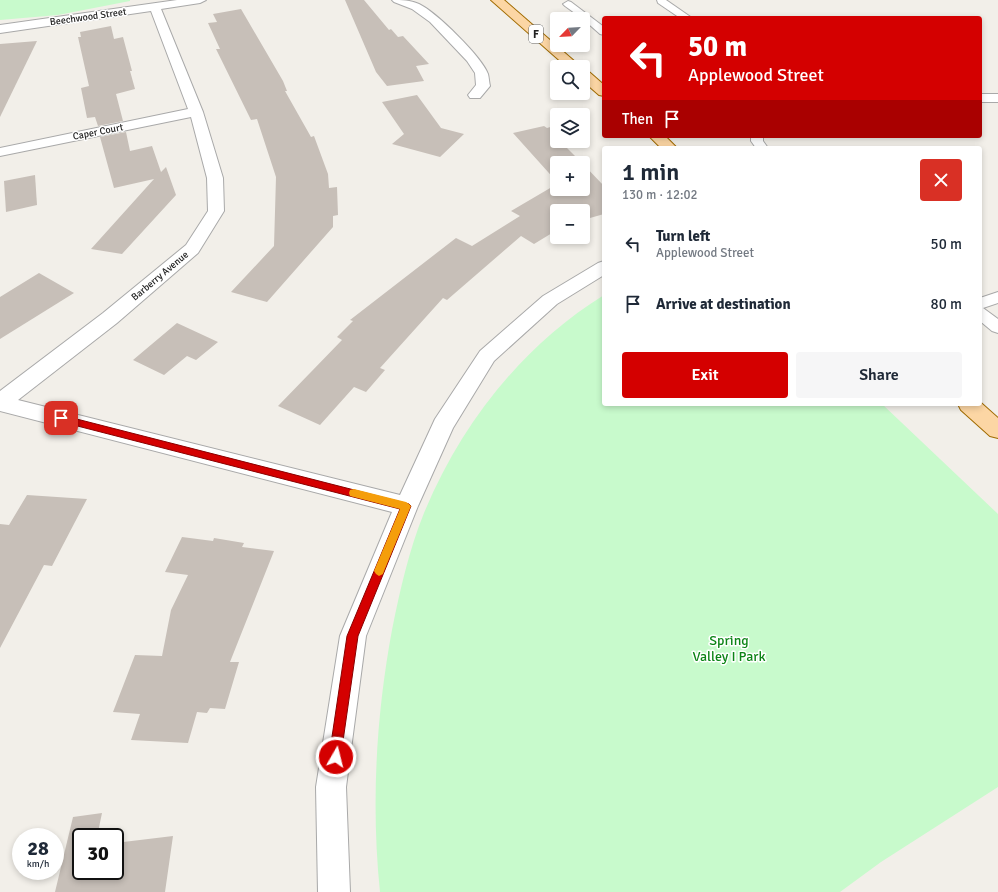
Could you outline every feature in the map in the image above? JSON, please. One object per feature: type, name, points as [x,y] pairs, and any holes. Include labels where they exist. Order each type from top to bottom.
[{"type":"main road","name":"F","points":[[498,0],[567,60]]},
{"type":"main road","points":[[590,80],[602,90]]},
{"type":"main road","points":[[658,138],[668,146]]},
{"type":"main road","points":[[970,406],[998,430]]},
{"type":"street","name":"Beechwood Street","points":[[0,29],[200,0]]},
{"type":"street","points":[[398,0],[416,7],[434,20],[472,59],[481,73],[483,86],[475,95]]},
{"type":"street","name":"Barberry Avenue","points":[[0,402],[110,318],[192,249],[216,211],[214,178],[196,112],[155,7]]},
{"type":"street","name":"Caper Court","points":[[0,152],[196,112]]},
{"type":"street","points":[[334,892],[331,787],[353,636],[406,506],[443,425],[487,356],[550,300],[602,268]]},
{"type":"street","points":[[0,402],[406,506]]},
{"type":"lane","points":[[661,1],[684,16]]},
{"type":"lane","points":[[568,4],[602,30]]},
{"type":"lane","points":[[982,98],[998,98]]},
{"type":"lane","points":[[982,303],[998,297]]},
{"type":"lane","points":[[982,315],[998,327]]},
{"type":"green space","points":[[0,0],[130,1],[58,15],[0,20]]},
{"type":"green space","name":"Spring Valley I Park","points":[[602,296],[602,406],[884,406],[998,514],[998,787],[881,862],[840,892],[380,892],[376,826],[379,728],[382,695],[392,630],[409,556],[424,513],[439,480],[456,449],[476,418],[497,390],[521,363],[546,338],[574,315]]},
{"type":"building","points":[[345,0],[364,0],[389,30],[391,29],[398,37],[403,36],[429,64],[416,66],[424,81],[387,86],[376,72]]},
{"type":"building","points":[[241,9],[283,81],[287,91],[285,91],[311,137],[314,136],[328,174],[329,188],[337,187],[338,215],[333,216],[333,227],[267,302],[231,292],[274,246],[276,177],[257,119],[251,120],[216,49],[220,49],[208,23],[217,22],[213,14]]},
{"type":"building","points":[[111,26],[114,39],[123,37],[135,89],[116,94],[123,121],[98,126],[95,117],[87,118],[81,88],[89,86],[78,37],[81,37],[80,32]]},
{"type":"building","points":[[37,41],[0,117],[0,44]]},
{"type":"building","points":[[417,95],[441,128],[464,134],[440,157],[392,144],[404,134],[382,102]]},
{"type":"building","points":[[544,126],[547,128],[550,127],[550,148],[567,148],[575,156],[550,156],[550,174],[513,133]]},
{"type":"building","points":[[126,132],[130,151],[152,146],[161,172],[166,167],[176,195],[122,254],[91,249],[154,179],[114,188],[100,137]]},
{"type":"building","points":[[590,171],[602,184],[602,215],[590,218],[590,204],[550,204],[550,234],[534,244],[521,236],[447,300],[443,298],[380,368],[385,370],[366,392],[354,387],[320,425],[278,406],[342,340],[337,337],[353,321],[350,320],[456,238],[472,246],[520,216],[511,211],[550,188],[550,196],[590,196]]},
{"type":"building","points":[[35,175],[37,205],[6,212],[4,181]]},
{"type":"building","points":[[39,273],[74,293],[0,339],[0,297]]},
{"type":"building","points":[[177,323],[218,342],[196,360],[187,356],[164,375],[133,360]]},
{"type":"building","points":[[27,495],[87,499],[52,566],[44,565],[0,648],[0,524],[9,525]]},
{"type":"building","points":[[182,537],[213,541],[214,538],[244,543],[242,547],[274,551],[230,662],[239,662],[225,709],[210,708],[207,713],[197,712],[188,743],[131,740],[140,714],[113,712],[135,655],[162,656],[171,610],[188,575],[165,572]]},
{"type":"building","points":[[102,813],[99,828],[72,828],[72,880],[124,880],[124,842],[173,836],[165,892],[55,892],[58,880],[64,880],[64,854],[73,817]]},
{"type":"slow traffic","points":[[354,493],[406,506],[379,571]]},
{"type":"route","points":[[61,418],[406,506],[353,636],[336,757]]}]
